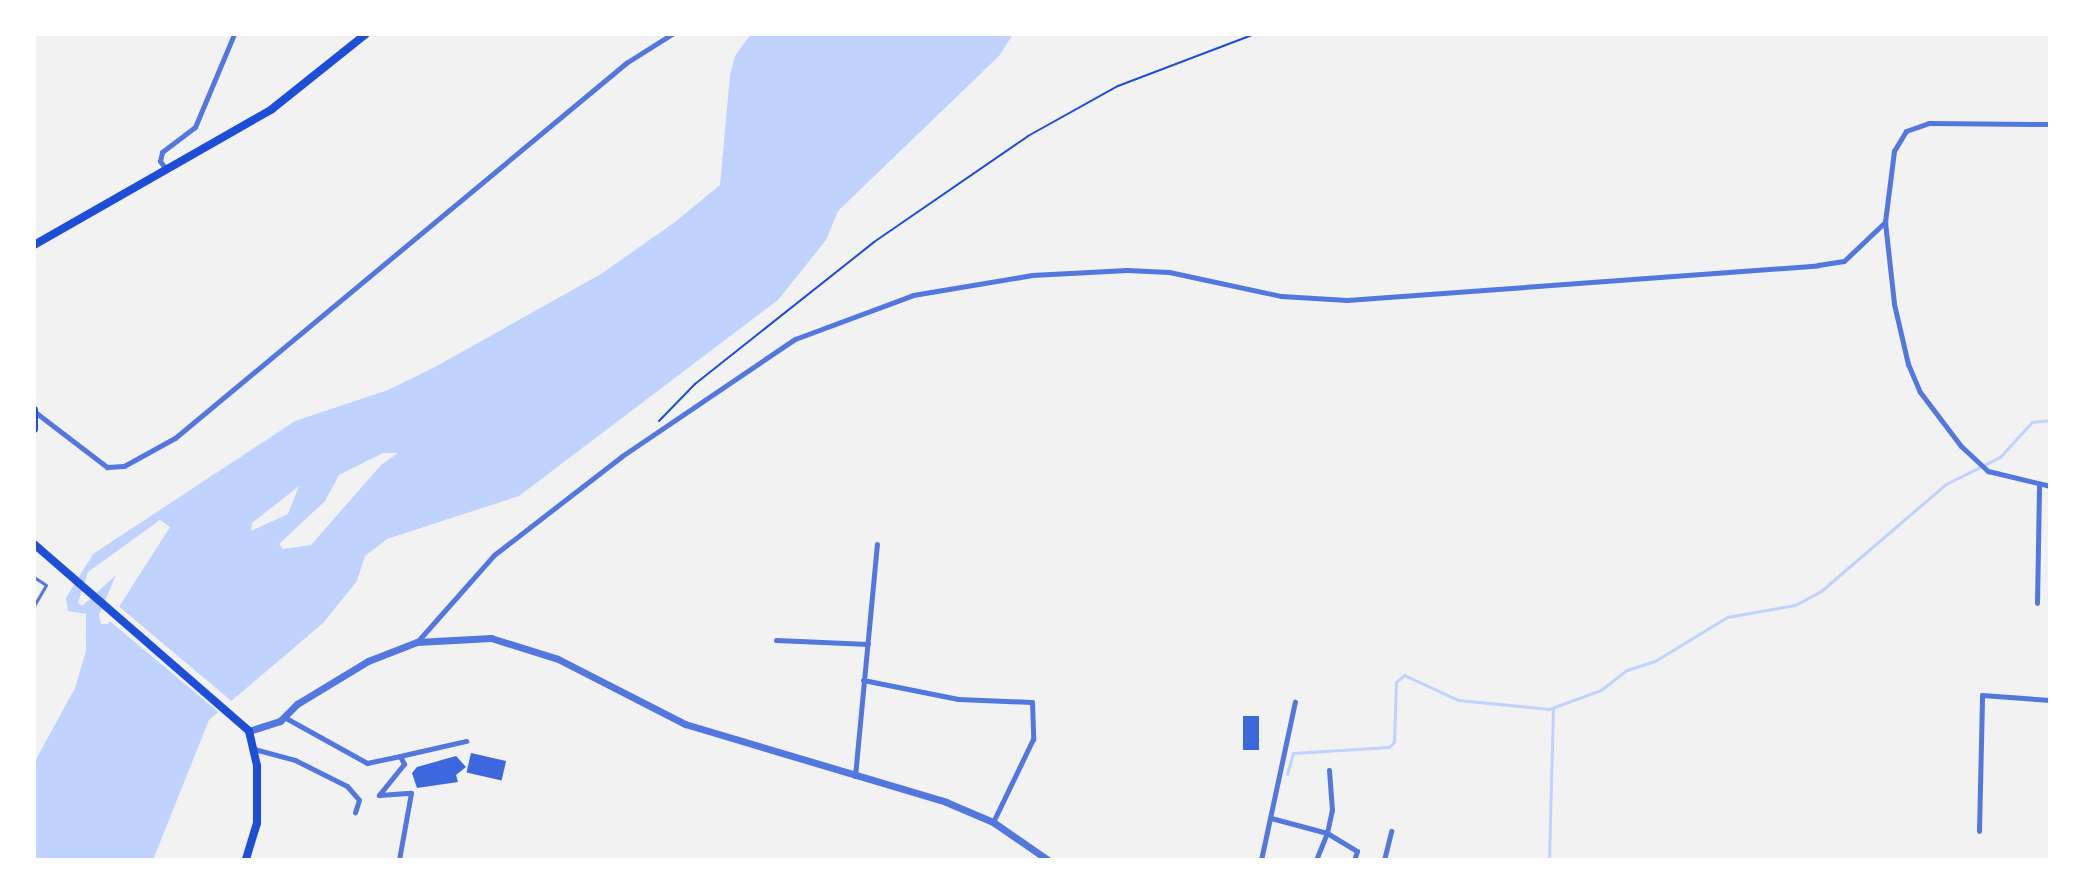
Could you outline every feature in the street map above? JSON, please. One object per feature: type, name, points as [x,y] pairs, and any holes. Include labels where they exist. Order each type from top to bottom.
[{"type":"main road","points":[[36,245],[272,109],[366,34]]},
{"type":"main road","points":[[34,411],[34,428]]},
{"type":"main road","points":[[35,548],[229,710],[249,731],[254,749],[257,823],[246,860]]},
{"type":"street","points":[[166,169],[160,161],[162,152],[195,127],[234,34]]},
{"type":"street","points":[[34,411],[94,462],[113,467],[136,461],[189,430],[626,63],[672,34]]},
{"type":"street","points":[[2050,124],[1929,123],[1906,131],[1894,151],[1885,222],[1908,364],[1920,392],[1976,461],[1988,471],[2050,486]]},
{"type":"street","points":[[417,642],[494,555],[642,444],[795,339],[913,295],[1032,275],[1127,270],[1169,272],[1281,296],[1347,300],[1786,268],[1844,261],[1885,222]]},
{"type":"street","points":[[34,428],[53,427]]},
{"type":"street","points":[[2037,603],[2039,484]]},
{"type":"street","points":[[855,777],[877,544]]},
{"type":"street","points":[[249,731],[284,717],[368,661],[417,642],[467,636],[512,642],[558,659],[685,724],[946,802],[993,822],[1048,860]]},
{"type":"street","points":[[776,640],[868,644]]},
{"type":"street","points":[[863,680],[958,699],[1032,702],[1033,739],[993,822]]},
{"type":"street","points":[[1979,831],[1982,695],[2050,700]]},
{"type":"street","points":[[1261,860],[1295,702]]},
{"type":"street","points":[[284,717],[367,763],[466,741]]},
{"type":"street","points":[[254,749],[295,760],[347,786],[359,800],[355,812]]},
{"type":"street","points":[[399,860],[411,793],[379,795],[404,764],[400,756]]},
{"type":"street","points":[[1316,860],[1332,810],[1329,770]]},
{"type":"street","points":[[1271,818],[1327,833],[1357,851],[1354,860]]},
{"type":"street","points":[[1384,860],[1391,831]]},
{"type":"lane","points":[[34,577],[46,585],[34,606]]},
{"type":"path","points":[[642,444],[695,384],[803,297],[1028,136],[1118,86],[1255,34]]},
{"type":"water","points":[[751,34],[1013,34],[999,56],[838,211],[826,240],[778,300],[519,496],[387,539],[365,556],[357,581],[323,623],[209,720],[153,860],[34,860],[34,763],[75,688],[86,651],[86,614],[68,611],[66,598],[93,554],[295,421],[388,390],[435,367],[601,274],[675,222],[720,185],[730,75],[735,56]],"holes":[[[383,453],[398,453],[381,465],[311,545],[283,549],[279,544],[325,501],[339,475]],[[299,486],[288,514],[251,531],[252,523]],[[160,520],[170,527],[108,624],[101,624],[99,615],[116,575],[82,606],[78,603],[88,572]]]},
{"type":"pier","points":[[116,604],[235,704],[224,717],[105,617]]},
{"type":"building","points":[[1243,716],[1259,716],[1259,750],[1243,750]]},
{"type":"building","points":[[471,753],[506,761],[502,781],[467,772]]},
{"type":"building","points":[[456,756],[466,767],[456,775],[458,782],[417,788],[412,773],[417,767]]},
{"type":"waterway","points":[[1287,774],[1293,753],[1389,747],[1394,742],[1396,682],[1404,675],[1458,700],[1549,709],[1601,690],[1627,670],[1655,661],[1727,617],[1795,605],[1821,591],[1946,484],[2000,457],[2032,422],[2050,420]]},
{"type":"waterway","points":[[1549,860],[1553,708]]}]
